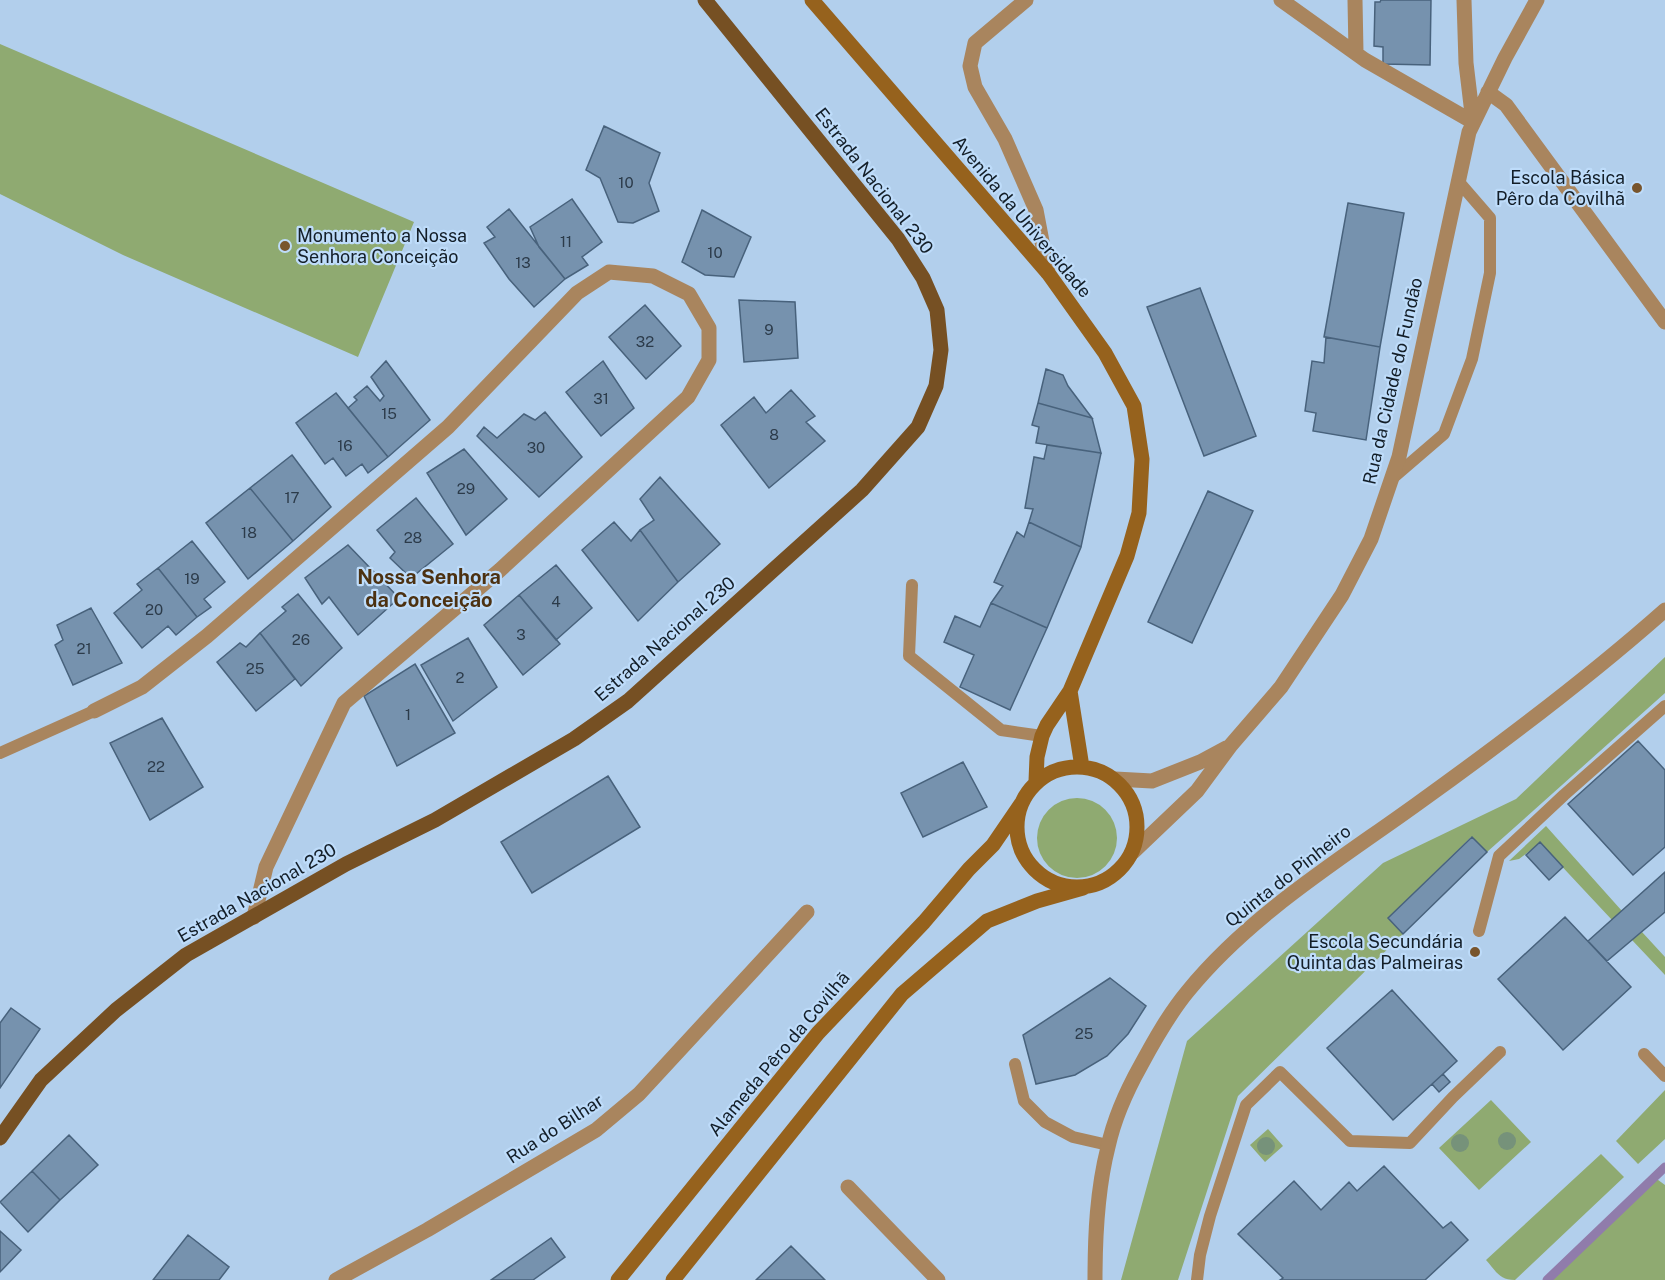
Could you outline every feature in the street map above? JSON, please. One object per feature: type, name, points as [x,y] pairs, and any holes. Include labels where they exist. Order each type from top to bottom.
[{"type":"main road","name":"Estrada Nacional 230","points":[[0,1138],[41,1080],[116,1010],[186,955],[346,864],[435,820],[496,785],[574,739],[628,701],[862,490],[918,427],[936,386],[941,350],[937,310],[923,278],[898,239],[705,0]]},
{"type":"main road","name":"Avenida da Universidade","points":[[812,0],[1048,273],[1105,352],[1134,406],[1142,459],[1139,513],[1127,556],[1070,691],[1042,736],[1037,758],[1036,781]]},
{"type":"main road","points":[[1070,691],[1082,767]]},
{"type":"main road","points":[[673,1280],[902,994],[987,921],[1037,901],[1098,884],[1112,877],[1124,866],[1132,852],[1137,833],[1136,813],[1128,794],[1115,780],[1099,771],[1082,767],[1050,771],[1036,781]]},
{"type":"main road","name":"Alameda Pêro da Covilhã","points":[[618,1280],[818,1033],[924,922],[969,869],[993,845],[1036,781]]},
{"type":"main road","name":"Alameda Pêro da Covilhã","points":[[1022,804],[1016,824],[1019,844],[1028,863],[1043,877],[1062,885],[1083,888]]},
{"type":"street","points":[[1026,0],[975,44],[970,66],[975,87],[1005,139],[1036,210],[1048,273]]},
{"type":"street","points":[[1281,0],[1356,52],[1473,122]]},
{"type":"street","points":[[1355,0],[1356,52]]},
{"type":"street","points":[[1464,0],[1466,63],[1473,122]]},
{"type":"street","name":"Rua da Cidade do Fundão","points":[[1132,852],[1197,791],[1231,745],[1281,687],[1342,595],[1371,538],[1394,477],[1469,132],[1537,0]]},
{"type":"street","points":[[1488,92],[1506,105],[1665,322]]},
{"type":"street","points":[[94,711],[142,687],[207,636],[448,427],[577,292],[609,272],[653,276],[689,294],[709,328],[709,360],[688,397],[500,570],[344,703],[266,867],[254,917]]},
{"type":"street","name":"Quinta do Pinheiro","points":[[1095,1280],[1095,1240],[1108,1145],[1135,1076],[1160,1030],[1187,992],[1221,954],[1254,925],[1306,884],[1552,705],[1665,610]]},
{"type":"street","name":"Rua da Cidade do Fundão","points":[[1115,780],[1152,781],[1200,762],[1231,745]]},
{"type":"street","name":"Rua do Bilhar","points":[[336,1280],[427,1230],[596,1130],[639,1094],[807,912]]},
{"type":"street","points":[[848,1187],[938,1280]]},
{"type":"lane","points":[[1394,477],[1444,434],[1472,359],[1490,273],[1490,218],[1458,181]]},
{"type":"lane","points":[[912,585],[909,656],[1001,730],[1042,736]]},
{"type":"lane","points":[[1479,931],[1499,856],[1665,706]]},
{"type":"lane","points":[[0,753],[94,711]]},
{"type":"lane","points":[[1197,1280],[1200,1255],[1210,1216],[1246,1106],[1280,1072],[1350,1141],[1410,1143],[1500,1052]]},
{"type":"lane","points":[[1644,1054],[1665,1076]]},
{"type":"lane","points":[[1015,1064],[1024,1101],[1045,1122],[1072,1137],[1108,1145]]},
{"type":"green space","points":[[0,44],[414,222],[358,357],[123,255],[0,194]]},
{"type":"green space","points":[[1665,657],[1665,693],[1487,852],[1471,837],[1388,918],[1403,934],[1238,1096],[1178,1280],[1121,1280],[1187,1041],[1383,863],[1516,799]]},
{"type":"green space","points":[[1077,798],[1092,801],[1105,810],[1114,823],[1117,838],[1114,853],[1105,866],[1092,875],[1077,878],[1062,875],[1049,866],[1040,853],[1037,838],[1040,823],[1049,810],[1062,801]]},
{"type":"green space","points":[[1546,826],[1622,911],[1612,920],[1540,843],[1519,859],[1509,861]]},
{"type":"green space","points":[[1642,932],[1665,957],[1665,975],[1632,940]]},
{"type":"green space","points":[[1665,1090],[1665,1139],[1638,1164],[1616,1141]]},
{"type":"green space","points":[[1491,1100],[1531,1142],[1479,1190],[1439,1148]]},
{"type":"green space","points":[[1268,1129],[1283,1146],[1265,1162],[1250,1145]]},
{"type":"green space","points":[[1601,1154],[1624,1177],[1515,1280],[1498,1274],[1486,1260]]},
{"type":"green space","points":[[1654,1177],[1665,1185],[1665,1280],[1547,1280]]},
{"type":"building","points":[[1431,0],[1430,65],[1383,64],[1383,47],[1374,46],[1375,2]]},
{"type":"building","points":[[604,126],[660,153],[649,183],[659,211],[633,223],[618,222],[600,178],[586,170]]},
{"type":"building","points":[[572,199],[602,242],[582,257],[588,265],[565,279],[539,247],[530,227]]},
{"type":"building","points":[[1348,203],[1404,213],[1380,347],[1324,337]]},
{"type":"building","points":[[509,209],[565,279],[534,307],[509,279],[484,243],[495,237],[487,227]]},
{"type":"building","points":[[702,210],[751,237],[734,277],[705,275],[682,262]]},
{"type":"building","points":[[1200,288],[1256,436],[1204,456],[1147,307]]},
{"type":"building","points":[[739,300],[795,302],[798,358],[744,362]]},
{"type":"building","points":[[645,305],[681,346],[646,379],[609,337]]},
{"type":"building","points":[[1326,337],[1380,347],[1366,440],[1313,431],[1316,413],[1305,411],[1312,361],[1324,363]]},
{"type":"building","points":[[386,361],[430,420],[388,457],[348,408],[357,400],[354,397],[367,386],[380,401],[384,396],[371,377]]},
{"type":"building","points":[[603,361],[634,408],[601,436],[566,392]]},
{"type":"building","points":[[1046,369],[1063,375],[1068,386],[1092,418],[1038,403]]},
{"type":"building","points":[[791,390],[815,416],[806,422],[825,441],[769,488],[721,425],[754,397],[766,413]]},
{"type":"building","points":[[336,393],[388,457],[368,473],[362,464],[346,476],[333,458],[325,464],[296,423]]},
{"type":"building","points":[[1038,403],[1092,418],[1101,453],[1036,443],[1039,427],[1032,425]]},
{"type":"building","points":[[545,412],[582,457],[539,497],[477,436],[484,427],[497,438],[524,414],[535,420]]},
{"type":"building","points":[[1047,445],[1101,453],[1081,547],[1029,522],[1033,509],[1025,508],[1034,457],[1044,459]]},
{"type":"building","points":[[464,449],[507,499],[466,535],[427,473]]},
{"type":"building","points":[[292,455],[331,507],[293,541],[250,488]]},
{"type":"building","points":[[660,477],[720,544],[678,582],[640,530],[654,520],[640,499]]},
{"type":"building","points":[[250,488],[293,541],[248,579],[206,523]]},
{"type":"building","points":[[1208,491],[1253,511],[1192,643],[1148,622]]},
{"type":"building","points":[[416,498],[453,544],[411,578],[390,558],[395,552],[377,530]]},
{"type":"building","points":[[614,522],[631,541],[640,530],[678,582],[638,621],[582,550]]},
{"type":"building","points":[[1029,522],[1081,547],[1047,628],[991,603],[1003,586],[994,582],[1017,532],[1024,537]]},
{"type":"building","points":[[192,541],[225,582],[204,599],[211,607],[197,617],[158,568]]},
{"type":"building","points":[[348,545],[399,598],[358,635],[329,597],[322,604],[305,578]]},
{"type":"building","points":[[556,565],[592,608],[556,640],[519,595]]},
{"type":"building","points":[[158,568],[197,617],[176,635],[168,626],[142,648],[114,613],[142,590],[137,584]]},
{"type":"building","points":[[298,594],[342,648],[301,686],[260,633],[286,611],[282,607]]},
{"type":"building","points":[[519,595],[560,644],[523,675],[484,625]]},
{"type":"building","points":[[991,603],[1047,628],[1010,710],[960,687],[974,655],[944,642],[955,616],[980,627]]},
{"type":"building","points":[[91,608],[122,663],[73,685],[55,645],[63,640],[57,625]]},
{"type":"building","points":[[260,633],[295,679],[256,711],[217,662],[240,643],[246,647]]},
{"type":"building","points":[[468,638],[497,687],[453,721],[421,665]]},
{"type":"building","points":[[415,664],[455,733],[397,766],[364,696]]},
{"type":"building","points":[[162,718],[203,787],[150,820],[110,743]]},
{"type":"building","points":[[1638,741],[1665,770],[1665,847],[1633,875],[1568,804]]},
{"type":"building","points":[[963,762],[987,807],[923,837],[901,793]]},
{"type":"building","points":[[608,776],[640,827],[532,893],[501,842]]},
{"type":"building","points":[[1472,837],[1487,852],[1403,934],[1388,918]]},
{"type":"building","points":[[1540,842],[1563,867],[1549,880],[1526,855]]},
{"type":"building","points":[[1665,872],[1665,912],[1607,961],[1588,941]]},
{"type":"building","points":[[1565,917],[1631,987],[1563,1050],[1498,979]]},
{"type":"building","points":[[1110,978],[1146,1006],[1128,1034],[1107,1056],[1075,1075],[1036,1084],[1023,1035]]},
{"type":"building","points":[[1392,990],[1457,1061],[1393,1120],[1327,1048]]},
{"type":"building","points":[[11,1008],[40,1029],[0,1088],[0,1023]]},
{"type":"building","points":[[1443,1074],[1450,1082],[1439,1092],[1432,1084]]},
{"type":"building","points":[[69,1135],[98,1165],[60,1200],[32,1171]]},
{"type":"building","points":[[1384,1166],[1443,1228],[1451,1222],[1468,1240],[1425,1280],[1280,1280],[1283,1278],[1238,1234],[1294,1181],[1321,1210],[1349,1182],[1357,1191]]},
{"type":"building","points":[[32,1171],[60,1200],[28,1232],[0,1202]]},
{"type":"building","points":[[0,1231],[21,1250],[0,1272]]},
{"type":"building","points":[[188,1235],[229,1267],[219,1280],[153,1280]]},
{"type":"building","points":[[551,1238],[565,1257],[533,1280],[491,1280]]},
{"type":"building","points":[[791,1246],[825,1280],[756,1280]]},
{"type":"waterway","points":[[1547,1280],[1665,1167]]},
{"type":"place","name":"Escola Básica Pêro da Covilhã","points":[[1637,188]]},
{"type":"place","name":"Monumento a Nossa Senhora Conceição","points":[[285,246]]},
{"type":"place","name":"Escola Secundária Quinta das Palmeiras","points":[[1475,952]]},
{"type":"district","name":"Nossa Senhora da Conceição","points":[[429,588]]}]
